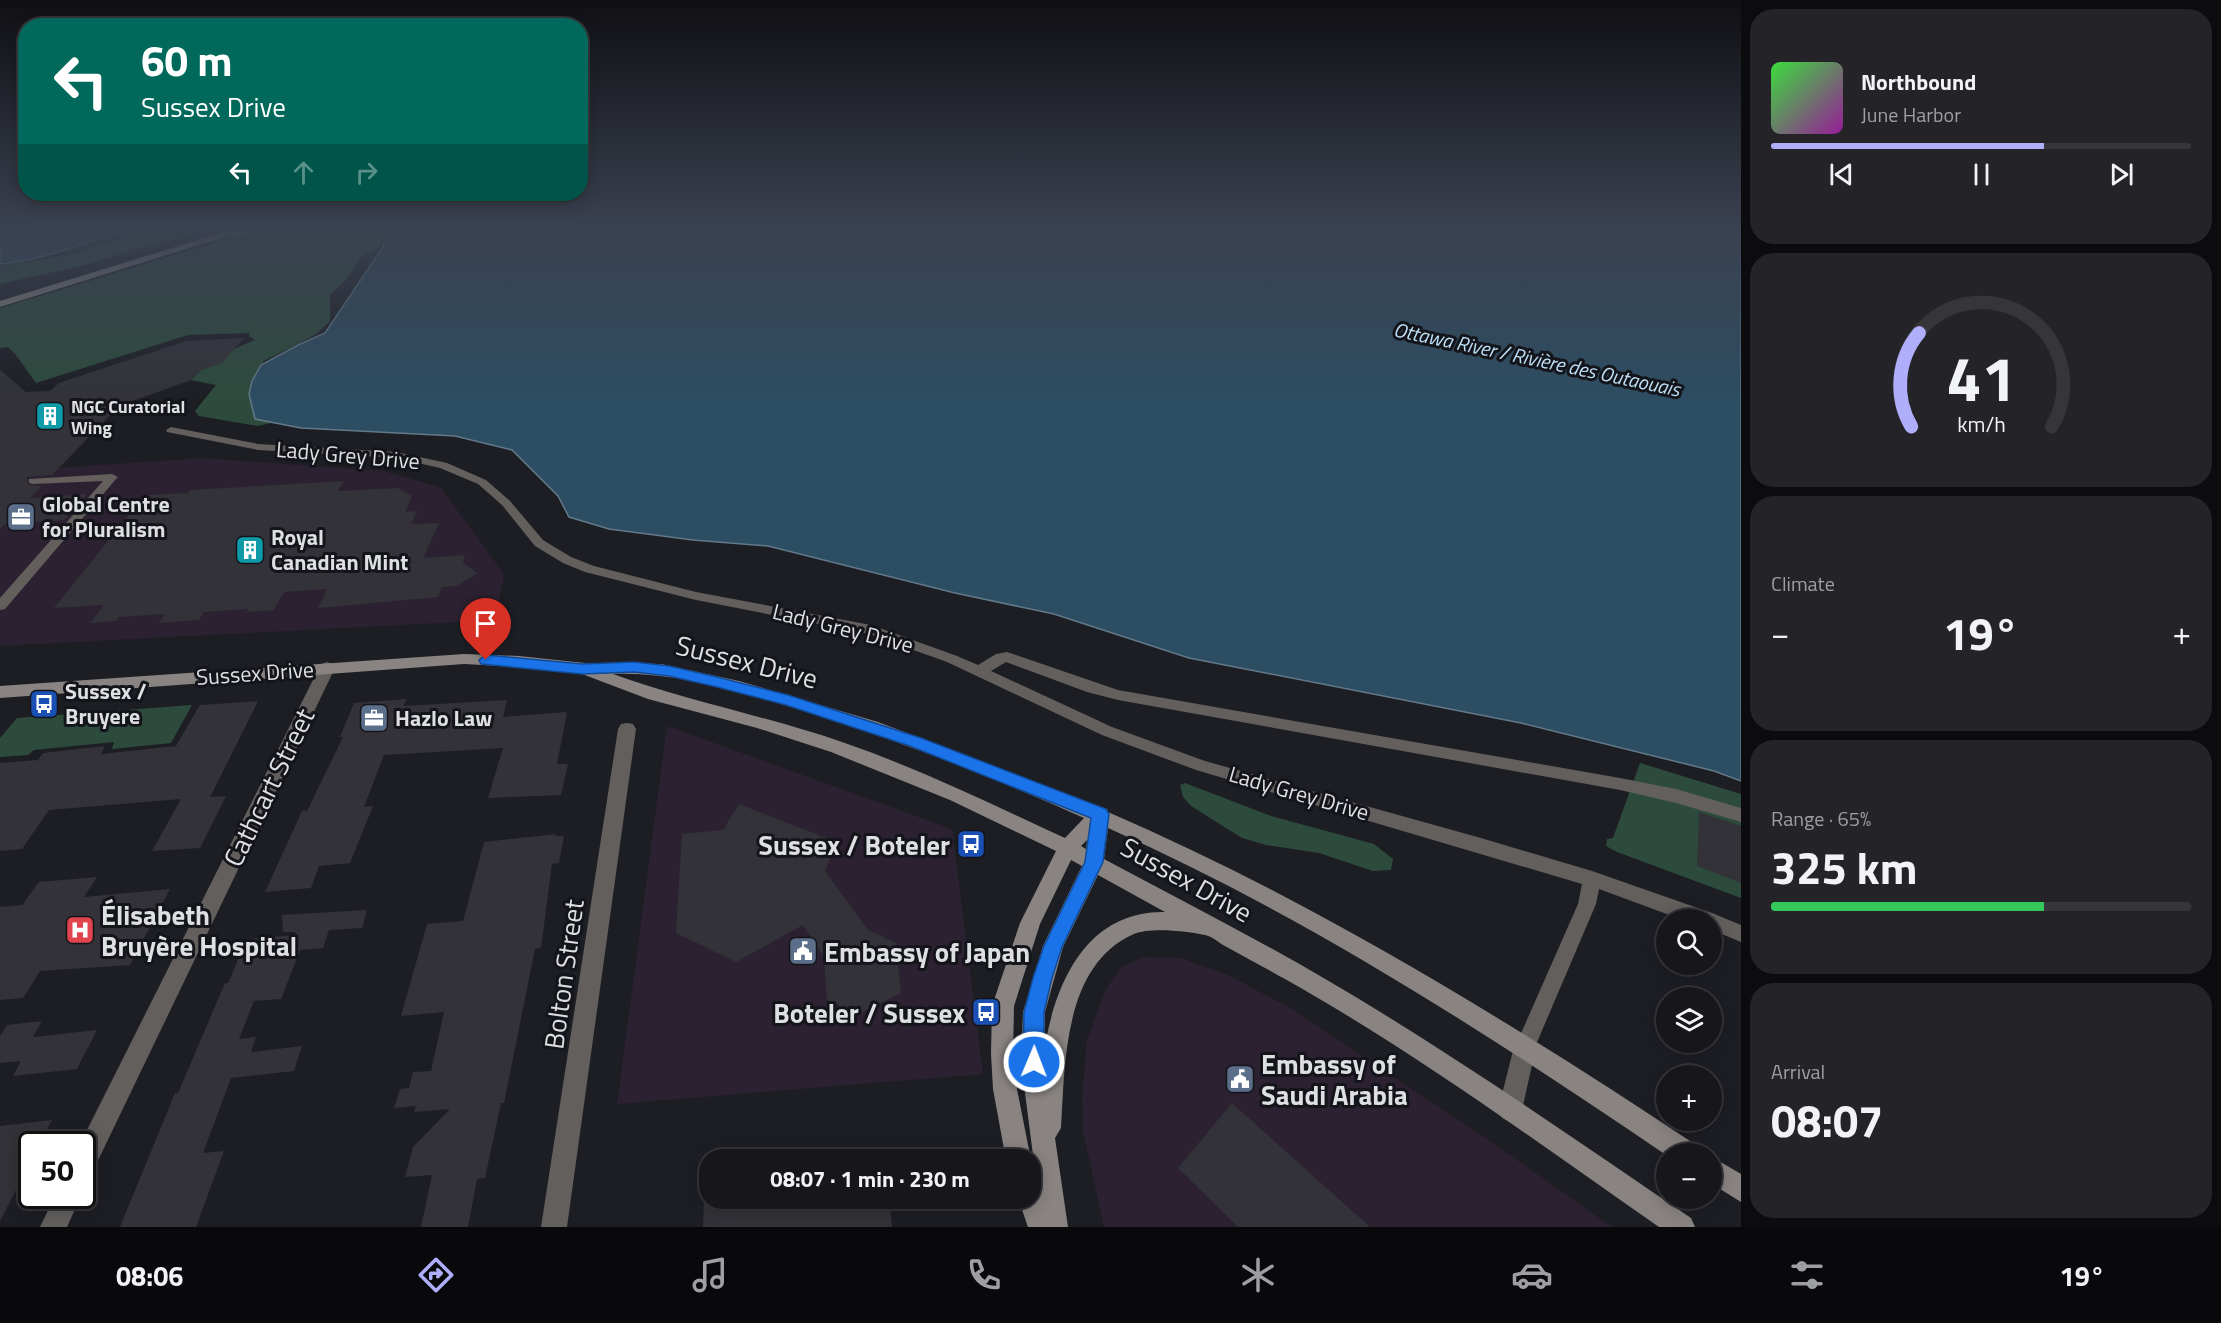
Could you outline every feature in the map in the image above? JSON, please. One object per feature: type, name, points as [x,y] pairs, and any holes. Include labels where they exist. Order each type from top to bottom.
[{"type":"main road","points":[[0,304],[60,286]]},
{"type":"main road","name":"Sussex Drive","points":[[0,692],[464,659],[582,669],[634,667],[669,671],[788,701],[915,742],[1100,814],[1290,909],[1437,992],[1670,1143]]},
{"type":"main road","name":"Sussex Drive","points":[[582,669],[654,695],[759,722],[837,747],[956,795],[1067,848],[1214,927],[1388,1029],[1682,1227]]},
{"type":"main road","points":[[1017,1149],[1005,1089],[1002,1027],[1004,1006],[1030,923],[1067,848],[1100,814]]},
{"type":"main road","points":[[1055,1227],[1034,1062],[1034,1012],[1053,946],[1094,862],[1100,814]]},
{"type":"main road","points":[[1046,1158],[1053,1070],[1063,1009],[1075,976],[1098,946],[1124,928],[1140,923],[1168,922],[1214,927]]},
{"type":"main road","points":[[1722,1177],[1741,1189]]},
{"type":"main road","points":[[1035,1209],[1041,1227]]},
{"type":"street","name":"Cathcart Street","points":[[96,1138],[327,668]]},
{"type":"street","name":"Bolton Street","points":[[554,1227],[627,729]]},
{"type":"street","points":[[1510,1110],[1525,1047]]},
{"type":"street","points":[[52,1227],[61,1209]]},
{"type":"lane","name":"Lady Grey Drive","points":[[171,430],[258,447],[396,455],[443,465],[482,482],[506,503],[539,543],[590,569],[645,585],[871,630],[915,644],[1107,731],[1192,762],[1592,879],[1678,909]]},
{"type":"lane","points":[[0,606],[112,477],[33,481]]},
{"type":"lane","points":[[979,672],[1001,657],[1007,657],[1092,688],[1118,694],[1620,784],[1676,795],[1741,815]]},
{"type":"lane","points":[[1525,1047],[1587,904],[1592,879]]},
{"type":"lane","name":"Lady Grey Drive","points":[[1722,926],[1741,934]]},
{"type":"shaded area","points":[[202,458],[383,471],[440,487],[504,574],[496,620],[0,646],[0,472]]},
{"type":"shaded area","name":"Embassy of Japan","points":[[667,726],[952,829],[983,1074],[617,1104]]},
{"type":"shaded area","name":"Embassy of Saudi Arabia","points":[[1143,957],[1181,958],[1230,976],[1290,1008],[1493,1143],[1612,1227],[1104,1227],[1083,1131],[1082,1097],[1087,1040],[1105,991],[1120,968]]},
{"type":"green space","points":[[72,286],[339,286],[330,295],[330,321],[315,335],[264,361],[259,368],[261,410],[273,419],[271,423],[258,426],[199,416],[195,411],[216,385],[191,380],[220,356],[255,340],[249,336],[250,333],[188,335],[36,383],[8,347],[0,348],[0,308]]},
{"type":"green space","points":[[192,705],[171,743],[112,749],[114,742],[34,750],[28,755],[0,757],[0,738],[17,718]]},
{"type":"green space","points":[[1640,763],[1741,794],[1741,898],[1606,846],[1607,839],[1613,838]]},
{"type":"green space","points":[[1185,783],[1271,816],[1374,844],[1393,859],[1391,870],[1373,871],[1319,853],[1266,845],[1242,838],[1191,806],[1183,797],[1180,785]]},
{"type":"water","name":"Ottawa River / Rivière des Outaouais","points":[[357,286],[1741,286],[1741,781],[1714,771],[1521,723],[1189,658],[1054,614],[955,593],[768,546],[693,540],[609,529],[569,517],[558,496],[512,450],[455,436],[301,428],[255,419],[249,394],[252,381],[261,365],[325,333]]},
{"type":"building","points":[[244,338],[222,363],[199,371],[191,380],[119,406],[52,475],[27,477],[28,485],[42,486],[30,498],[87,494],[64,520],[5,524],[0,529],[0,370],[26,392],[50,391],[59,383],[186,341]]},
{"type":"building","name":"Royal Canadian Mint","points":[[344,481],[338,491],[398,488],[412,496],[405,512],[417,511],[411,524],[439,523],[423,558],[465,555],[463,563],[478,573],[457,586],[442,587],[438,597],[318,608],[327,589],[284,592],[274,610],[204,612],[199,620],[159,623],[165,614],[119,617],[116,621],[90,623],[104,605],[54,608],[145,495],[188,493],[190,490]]},
{"type":"building","points":[[406,699],[404,706],[507,700],[503,717],[567,712],[557,764],[568,764],[561,795],[488,798],[503,748],[384,755],[364,807],[373,806],[350,863],[319,866],[311,888],[265,892],[302,811],[307,811],[343,737],[340,737],[354,703]]},
{"type":"building","points":[[258,701],[210,797],[226,796],[200,848],[152,851],[181,799],[49,810],[22,849],[0,851],[0,763],[38,760],[43,753],[105,746],[101,754],[176,746],[200,705]]},
{"type":"building","points":[[739,804],[836,842],[825,871],[868,930],[896,943],[901,993],[859,1014],[827,1000],[824,957],[803,925],[736,962],[676,933],[682,834],[723,830]]},
{"type":"building","points":[[1699,812],[1741,826],[1741,883],[1697,866]]},
{"type":"building","points":[[556,834],[556,836],[564,836],[559,863],[552,864],[541,948],[535,949],[504,1103],[501,1103],[485,1178],[477,1179],[468,1227],[421,1227],[432,1175],[405,1177],[413,1147],[450,1109],[414,1112],[416,1106],[394,1108],[400,1089],[409,1088],[413,1072],[431,1071],[444,1012],[401,1016],[427,924],[463,921],[484,842]]},
{"type":"building","points":[[97,877],[84,897],[170,889],[130,965],[40,971],[23,998],[0,1000],[0,907],[22,905],[39,882]]},
{"type":"building","points":[[367,910],[362,928],[329,930],[323,948],[300,950],[281,999],[254,1001],[239,1039],[256,1037],[251,1052],[302,1046],[294,1071],[231,1078],[203,1153],[224,1151],[196,1227],[120,1227],[175,1093],[178,1093],[225,983],[228,983],[247,939],[295,935],[296,932],[283,932],[282,915]]},
{"type":"building","points":[[42,1021],[33,1037],[97,1030],[77,1069],[13,1076],[21,1061],[0,1063],[0,1036],[7,1025]]},
{"type":"building","points":[[1232,1103],[1370,1227],[1238,1227],[1178,1168]]},
{"type":"building","points":[[52,1120],[46,1131],[18,1131],[18,1186],[0,1221],[0,1126]]},
{"type":"building","points":[[704,1209],[890,1209],[892,1227],[703,1227]]},
{"type":"place","name":"NGC Curatorial Wing","points":[[50,416]]},
{"type":"place","name":"Global Centre for Pluralism","points":[[21,517]]},
{"type":"place","name":"Royal Canadian Mint","points":[[250,550]]},
{"type":"place","name":"Sussex / Bruyere","points":[[44,704]]},
{"type":"place","name":"Hazlo Law","points":[[374,718]]},
{"type":"place","name":"Sussex / Boteler","points":[[971,844]]},
{"type":"place","name":"Élisabeth Bruyère Hospital","points":[[80,930]]},
{"type":"place","name":"Embassy of Japan","points":[[803,951]]},
{"type":"place","name":"Boteler / Sussex","points":[[986,1012]]},
{"type":"place","name":"Embassy of Saudi Arabia","points":[[1240,1079]]},
{"type":"route","points":[[486,660],[582,669],[634,667],[669,671],[717,682],[855,721],[982,766],[1100,814],[1094,862],[1053,946],[1042,978],[1034,1012],[1034,1062]]}]
